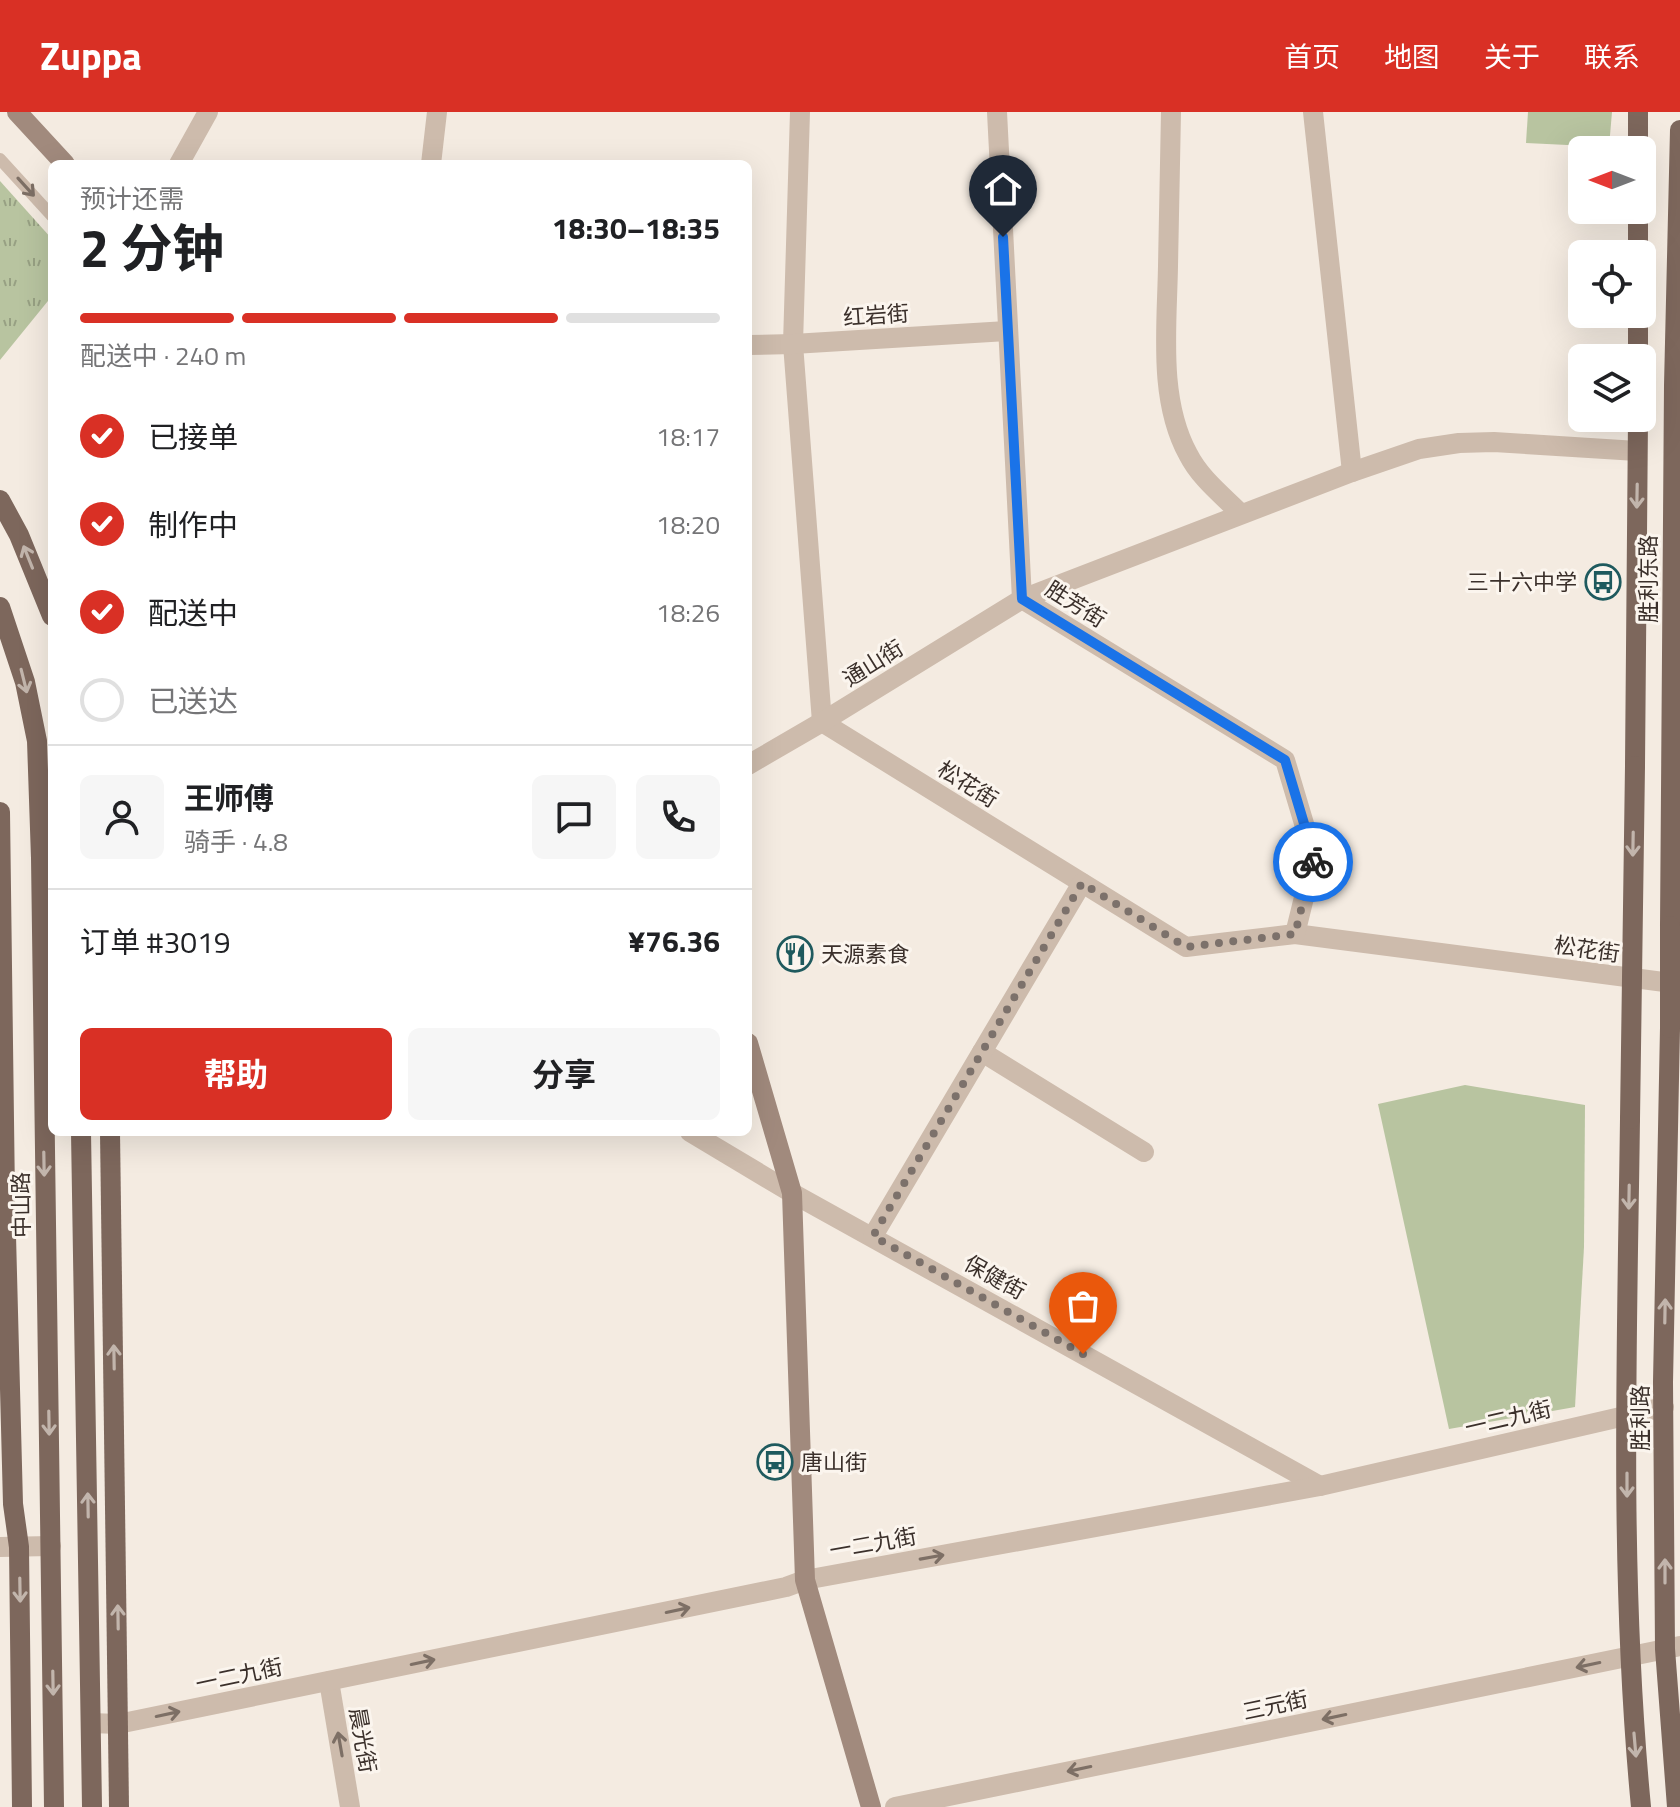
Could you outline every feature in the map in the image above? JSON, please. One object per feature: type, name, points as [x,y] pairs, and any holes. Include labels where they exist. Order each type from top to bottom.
[{"type":"main road","points":[[17,112],[61,160]]},
{"type":"main road","points":[[1638,112],[1638,136]]},
{"type":"main road","name":"胜利东路","points":[[1670,1028],[1674,385],[1680,130]]},
{"type":"main road","name":"胜利路","points":[[1638,432],[1626,1416],[1629,1657],[1641,1807]]},
{"type":"main road","points":[[0,500],[19,535],[48,606]]},
{"type":"main road","name":"中山路","points":[[0,607],[25,682],[37,741],[54,1807]]},
{"type":"main road","points":[[0,812],[4,1254],[13,1504],[10,1547],[22,1807]]},
{"type":"main road","name":"胜利路","points":[[1670,1028],[1664,1407],[1677,1807]]},
{"type":"main road","points":[[752,1057],[792,1193],[805,1580],[871,1807]]},
{"type":"main road","points":[[81,1136],[92,1807]]},
{"type":"main road","points":[[110,1136],[119,1807]]},
{"type":"street","points":[[181,160],[208,112]]},
{"type":"street","points":[[431,160],[437,112]]},
{"type":"street","points":[[800,112],[793,344],[822,722]]},
{"type":"street","name":"胜芳街","points":[[997,112],[1022,599],[1285,760],[1314,857],[1295,934]]},
{"type":"street","points":[[1171,112],[1167,322],[1169,400],[1188,454],[1200,473],[1241,514]]},
{"type":"street","points":[[1313,112],[1352,472]]},
{"type":"street","name":"红岩街","points":[[752,345],[1007,331]]},
{"type":"street","name":"通山街","points":[[752,763],[1022,599],[1352,472],[1419,449],[1459,443],[1494,442],[1637,451]]},
{"type":"street","name":"松花街","points":[[822,722],[1186,947],[1295,934],[1680,984]]},
{"type":"street","points":[[873,1236],[1082,883]]},
{"type":"street","points":[[982,1052],[1144,1152]]},
{"type":"street","name":"保健街","points":[[697,1136],[792,1193],[1320,1486]]},
{"type":"street","name":"一二九街","points":[[91,1723],[118,1724],[786,1587],[805,1580],[1320,1486],[1664,1407]]},
{"type":"street","points":[[10,1547],[51,1546]]},
{"type":"street","name":"三元街","points":[[895,1807],[1672,1648]]},
{"type":"street","name":"晨光街","points":[[329,1681],[350,1807]]},
{"type":"lane","points":[[0,159],[48,212]]},
{"type":"green space","points":[[1528,112],[1612,112],[1610,136],[1568,136],[1568,145],[1526,143]]},
{"type":"green space","points":[[0,181],[48,235],[48,301],[0,360]]},
{"type":"green space","points":[[1465,1085],[1585,1105],[1584,1247],[1575,1407],[1449,1429],[1378,1104]]},
{"type":"way so far","points":[[1083,1354],[873,1236],[1082,883],[1186,947],[1295,934],[1313,862]]},
{"type":"place","name":"三十六中学","points":[[1603,582]]},
{"type":"place","name":"天源素食","points":[[795,954]]},
{"type":"place","name":"唐山街","points":[[775,1462]]},
{"type":"route","points":[[1003,237],[1022,599],[1285,760],[1313,862]]}]
